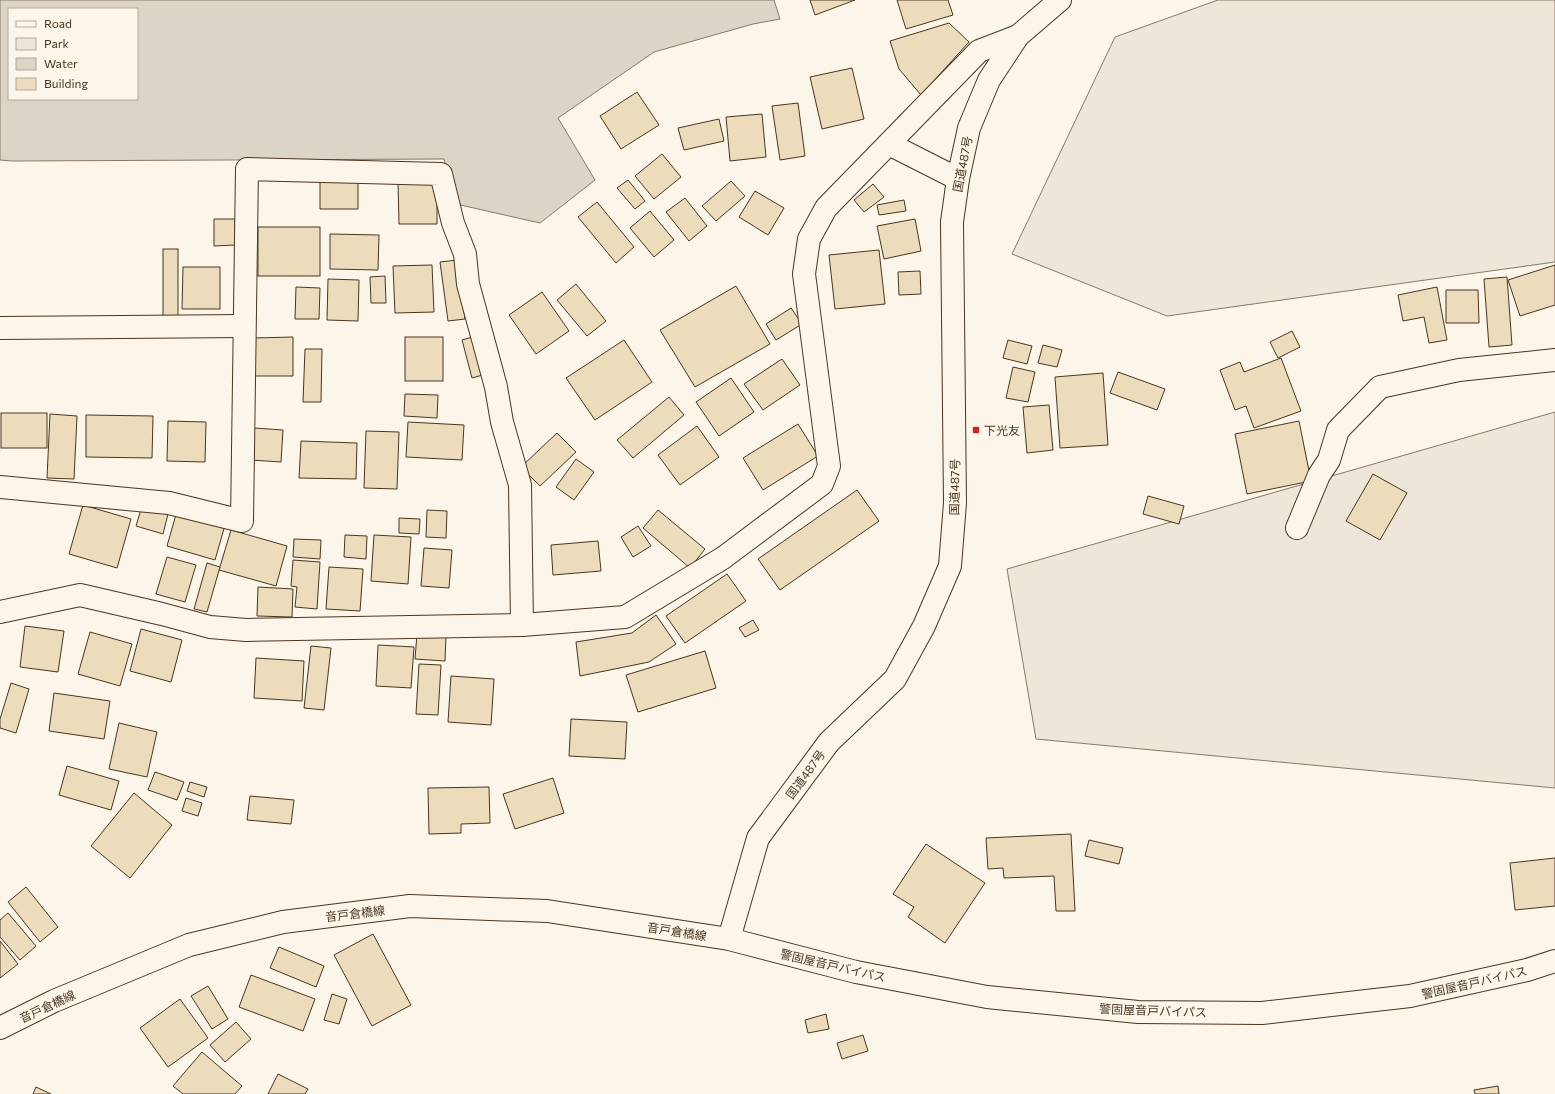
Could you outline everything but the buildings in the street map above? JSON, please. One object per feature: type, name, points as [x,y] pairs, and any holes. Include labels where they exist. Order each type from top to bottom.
[{"type":"main road","name":"国道487号","points":[[729,939],[758,838],[829,742],[896,679],[924,626],[950,566],[955,503],[952,222],[958,179],[969,128],[989,80],[1018,36],[1060,0]]},
{"type":"main road","points":[[0,612],[80,595],[162,614],[210,628],[246,630],[522,625],[625,617],[723,558],[822,484],[829,466],[804,274],[809,239],[826,208],[979,51],[1018,36]]},
{"type":"main road","points":[[889,144],[958,179]]},
{"type":"main road","points":[[0,487],[169,503],[242,521],[247,169],[441,174],[453,223],[464,254],[468,284],[496,387],[502,422],[520,485],[522,625]]},
{"type":"main road","points":[[0,328],[244,326]]},
{"type":"main road","points":[[1297,528],[1319,474],[1330,460],[1338,430],[1380,387],[1459,370],[1555,360]]},
{"type":"main road","name":"音戸倉橋線","points":[[0,1028],[54,1001],[189,945],[283,922],[410,906],[547,911],[729,939]]},
{"type":"main road","name":"警固屋音戸バイパス","points":[[729,939],[856,972],[987,997],[1138,1012],[1262,1013],[1410,996],[1527,970],[1555,961]]},
{"type":"green space","points":[[1218,0],[1555,0],[1555,262],[1167,316],[1012,254],[1115,37]]},
{"type":"green space","points":[[1555,412],[1555,788],[1036,739],[1007,569]]},
{"type":"water","points":[[0,0],[774,0],[780,19],[753,24],[654,52],[558,118],[595,180],[540,223],[456,204],[444,159],[0,160]]},
{"type":"place","name":"下光友","points":[[976,430]]}]
